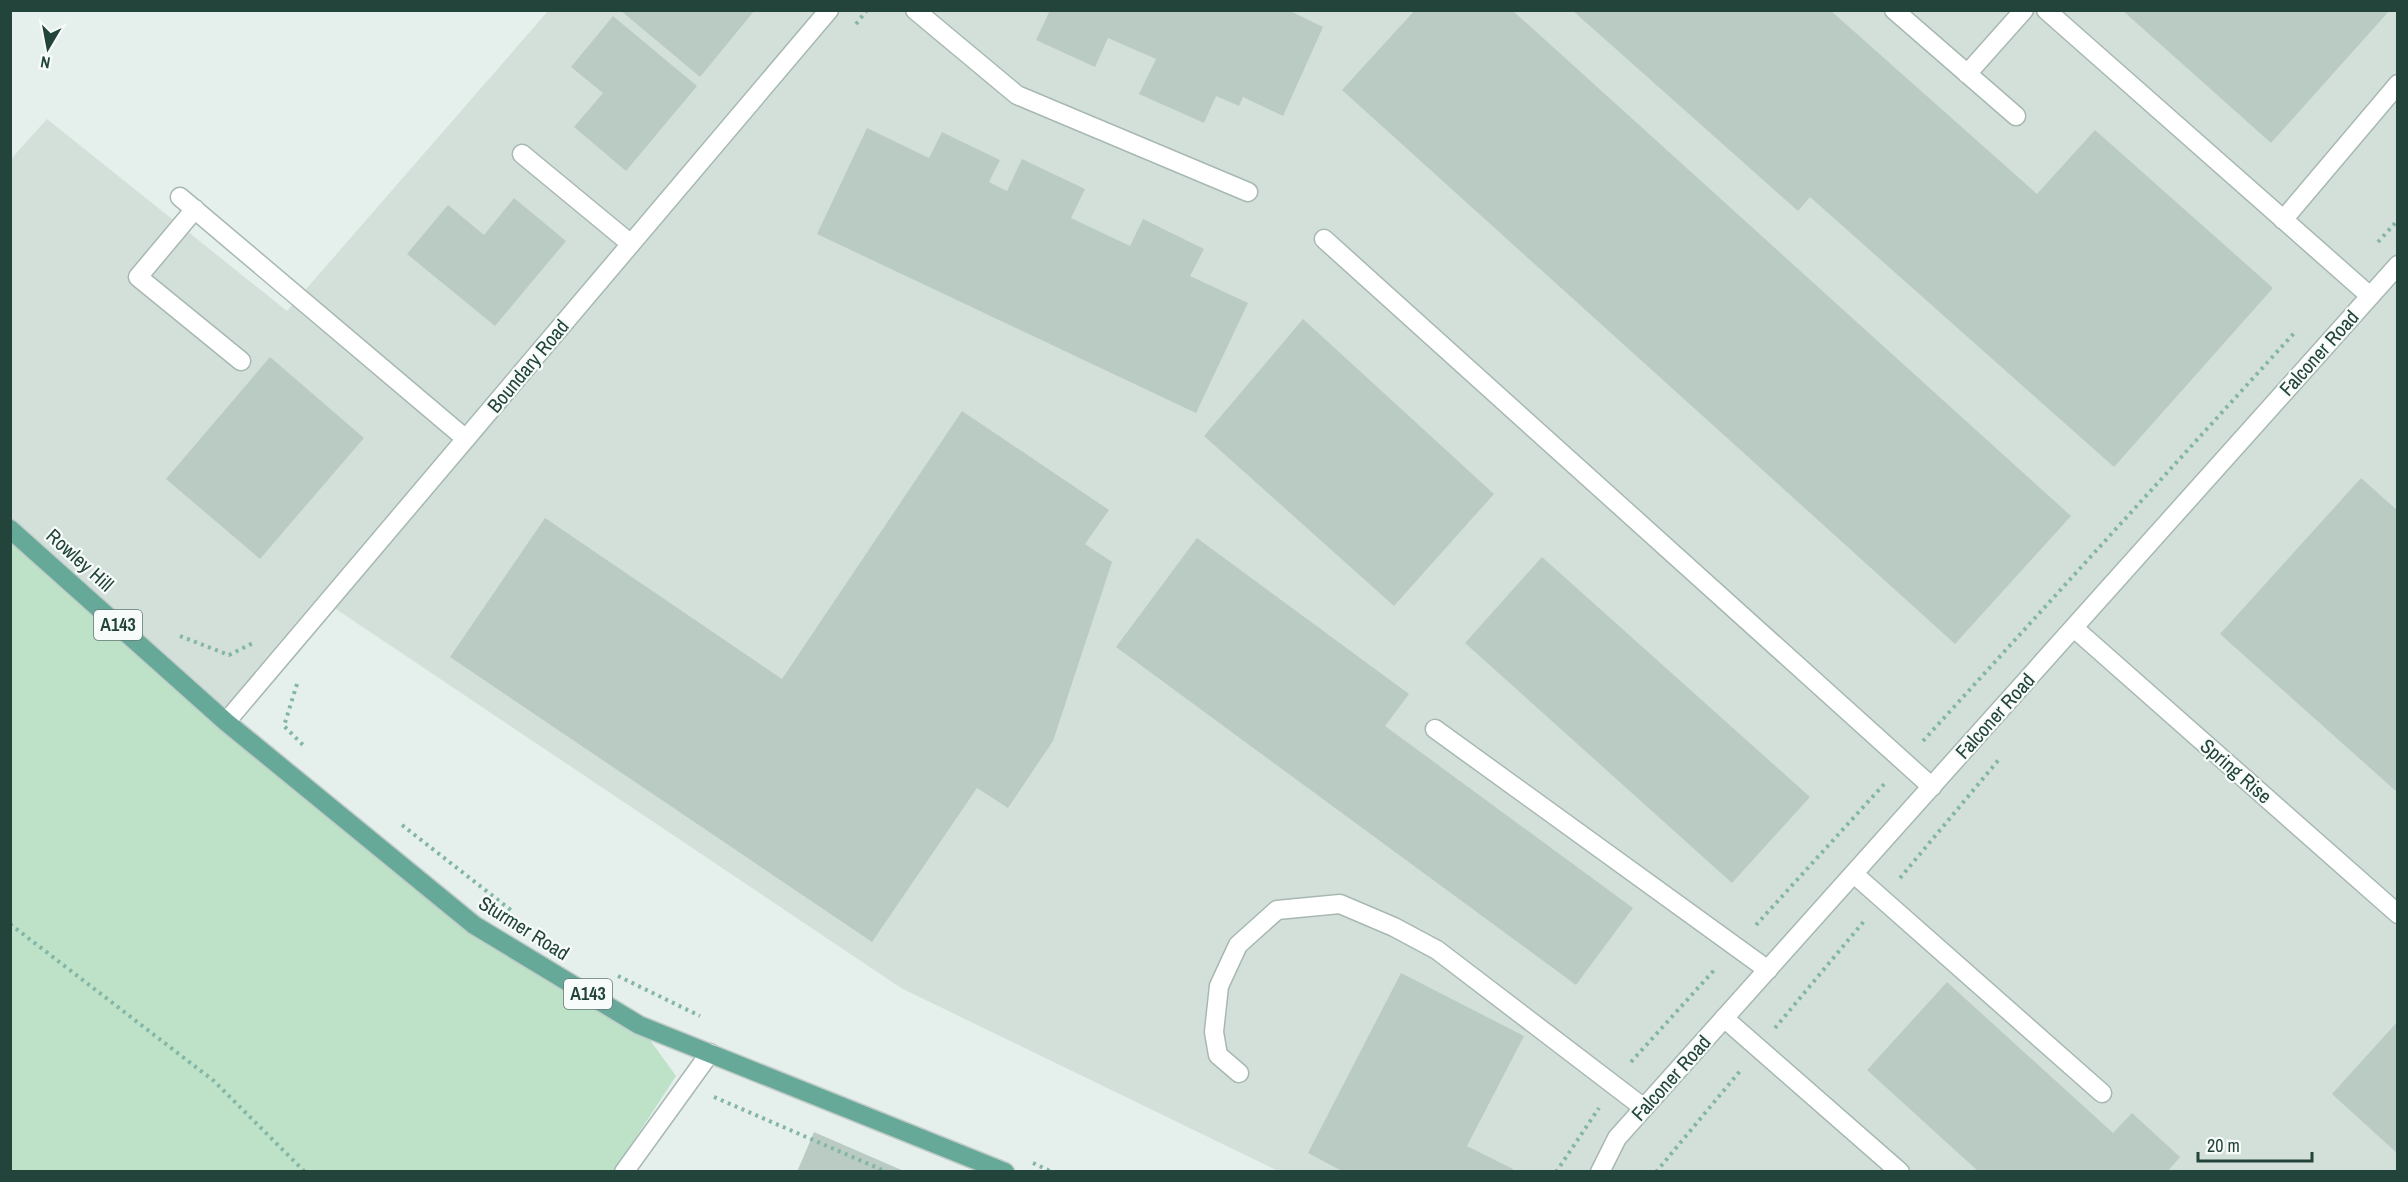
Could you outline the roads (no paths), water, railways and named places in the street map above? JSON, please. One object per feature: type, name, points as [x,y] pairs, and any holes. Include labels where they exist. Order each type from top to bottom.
[{"type":"main road","name":"Rowley Hill","points":[[10,529],[226,722]]},
{"type":"main road","name":"Sturmer Road","points":[[226,722],[474,925],[639,1025],[1005,1172]]},
{"type":"street","name":"Boundary Road","points":[[226,722],[829,10]]},
{"type":"street","points":[[915,10],[1017,95],[1248,192]]},
{"type":"street","points":[[1894,10],[2016,116]]},
{"type":"street","points":[[1967,74],[2024,10]]},
{"type":"street","points":[[2046,10],[2370,296]]},
{"type":"street","points":[[2283,220],[2397,84]]},
{"type":"street","points":[[522,154],[631,244]]},
{"type":"street","points":[[180,197],[466,439]]},
{"type":"street","points":[[195,209],[138,277],[241,361]]},
{"type":"street","points":[[1324,238],[1932,787]]},
{"type":"street","name":"Falconer Road","points":[[1600,1172],[1617,1138],[2397,265]]},
{"type":"street","name":"Spring Rise","points":[[2074,628],[2397,914]]},
{"type":"street","points":[[1435,729],[1768,970]]},
{"type":"street","points":[[1854,874],[2102,1093]]},
{"type":"street","points":[[1239,1074],[1218,1055],[1214,1032],[1219,986],[1238,945],[1277,910],[1340,904],[1394,927],[1437,950],[1644,1108]]},
{"type":"street","points":[[1724,1018],[1900,1172]]},
{"type":"street","points":[[624,1172],[710,1053]]}]
